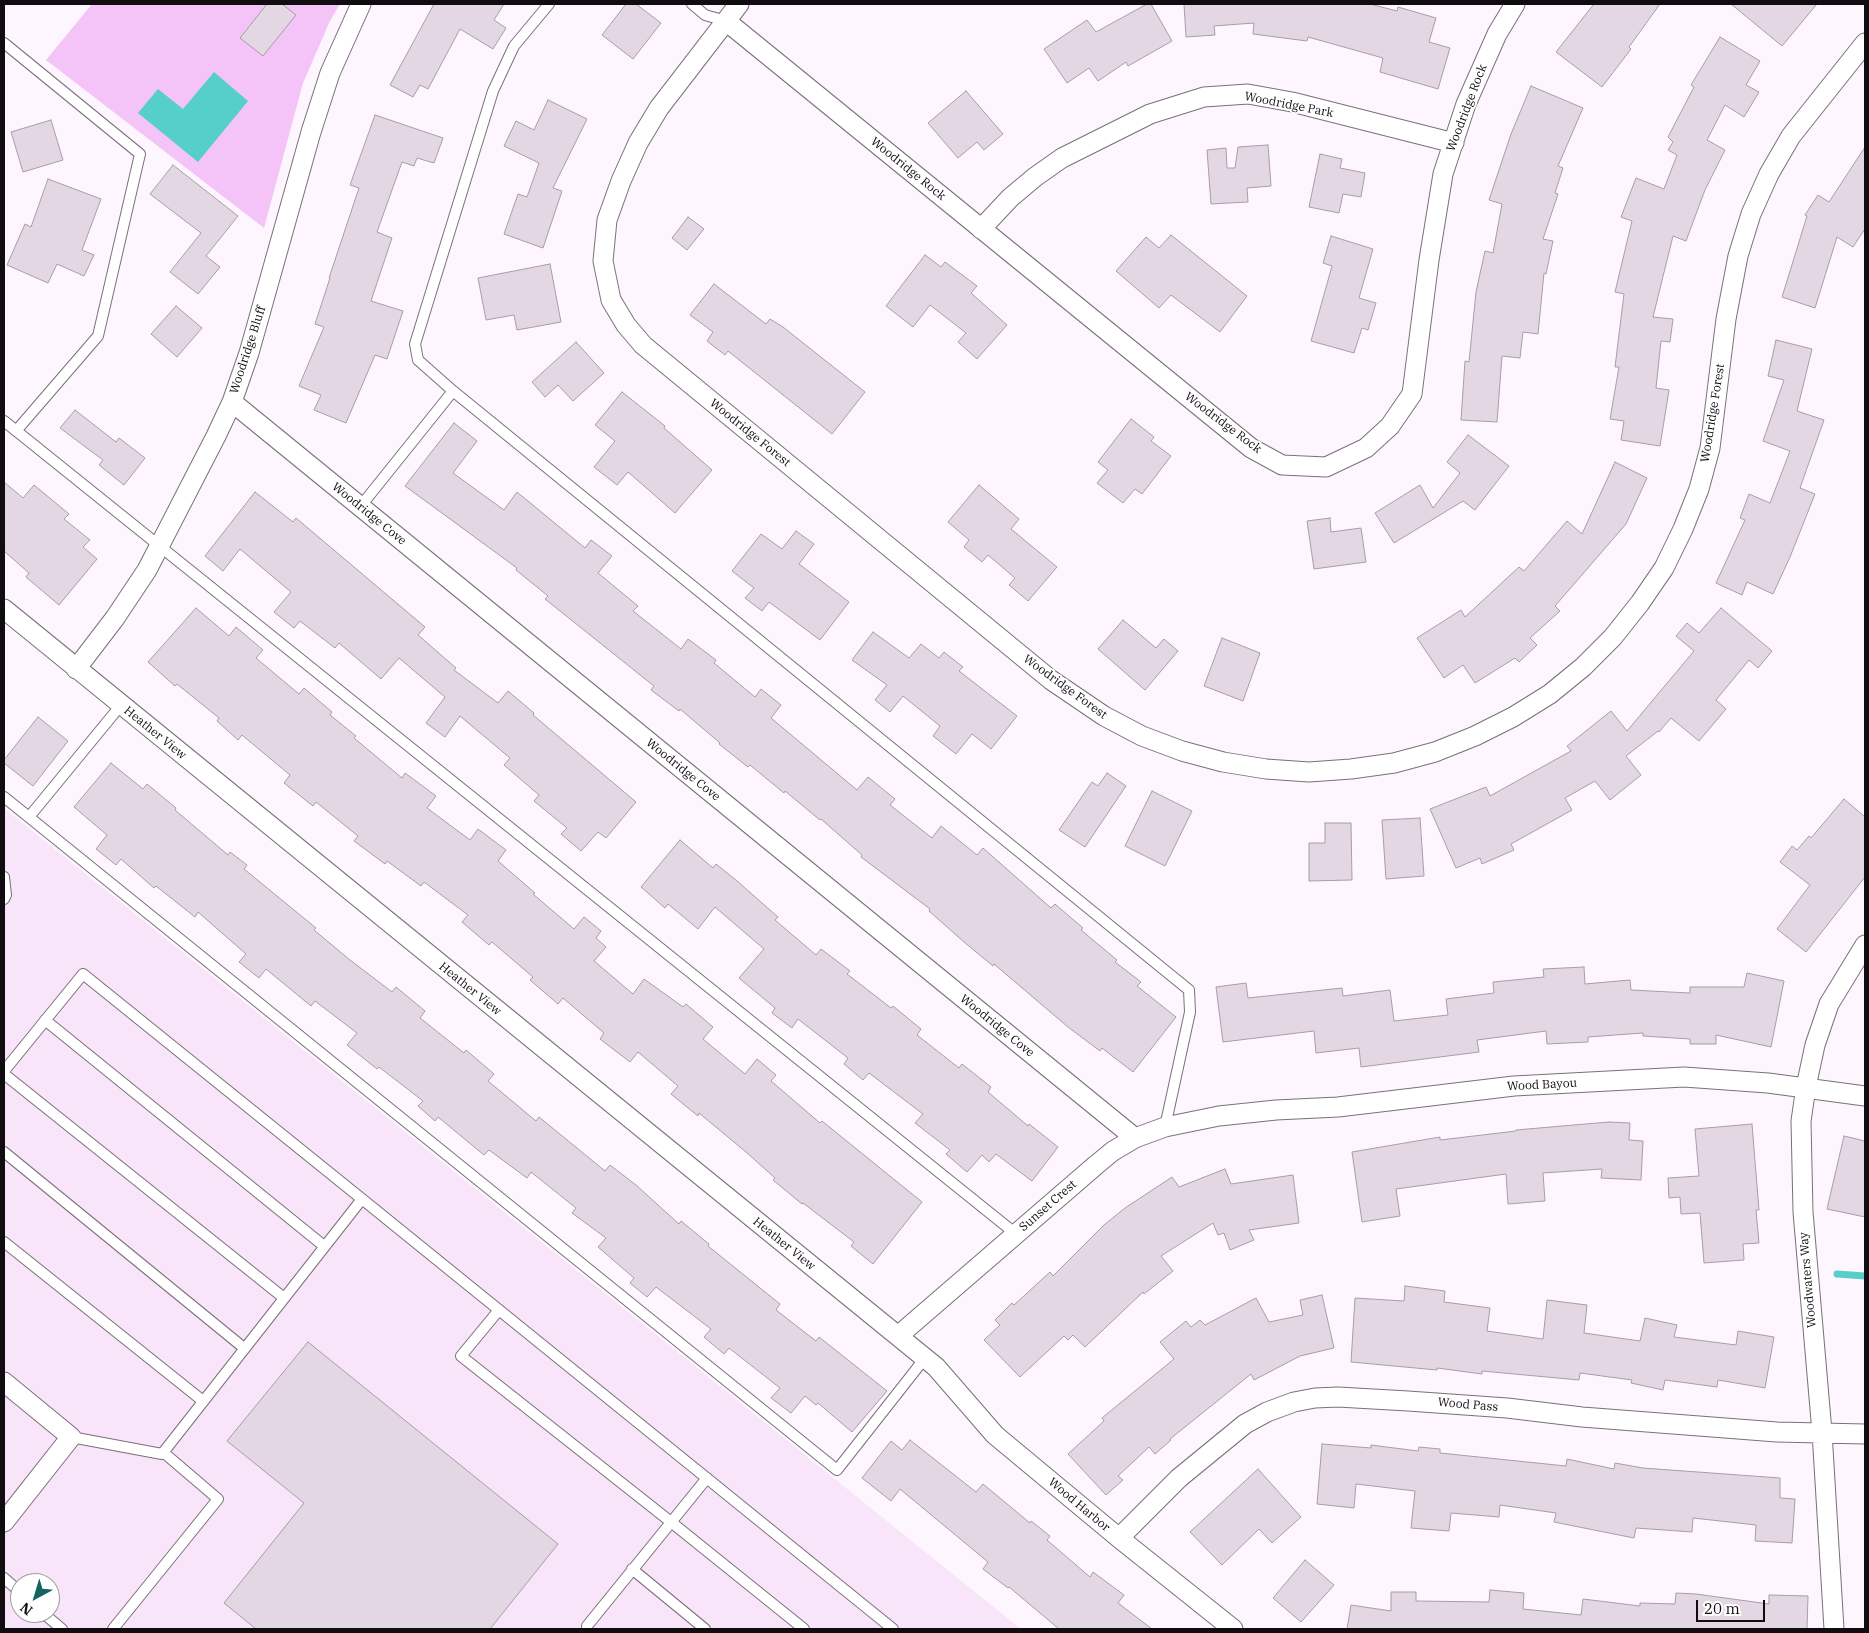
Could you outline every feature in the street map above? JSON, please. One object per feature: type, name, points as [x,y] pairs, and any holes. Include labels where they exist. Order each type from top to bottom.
[{"type":"street","name":"Woodridge Bluff","points":[[76,669],[147,570],[232,402],[249,353],[311,132],[327,82],[361,4]]},
{"type":"street","name":"Woodridge Forest","points":[[739,4],[659,108],[638,143],[624,173],[607,220],[603,261],[611,300],[626,325],[643,344],[1051,680],[1104,716],[1142,736],[1182,751],[1223,762],[1266,769],[1309,772],[1394,763],[1475,736],[1514,717],[1550,694],[1583,667],[1613,637],[1640,603],[1664,568],[1683,529],[1699,489],[1710,448],[1726,319],[1738,256],[1751,214],[1769,174],[1791,136],[1865,43]]},
{"type":"street","name":"Woodridge Rock","points":[[726,21],[1251,448],[1282,465],[1326,467],[1366,448],[1390,426],[1412,394],[1428,260],[1441,184],[1470,95],[1497,34],[1515,4]]},
{"type":"street","name":"Woodridge Park","points":[[981,229],[1010,198],[1062,158],[1150,114],[1204,97],[1248,94],[1292,102],[1454,143]]},
{"type":"street","name":"Woodridge Cove","points":[[232,402],[1135,1138]]},
{"type":"street","name":"Heather View","points":[[4,610],[931,1363]]},
{"type":"street","name":"Woodwaters Way","points":[[1834,1629],[1822,1432],[1803,1212],[1802,1121],[1806,1087],[1815,1045],[1829,1004],[1865,945]]},
{"type":"street","name":"Wood Bayou","points":[[1219,1116],[1276,1110],[1338,1107],[1514,1086],[1656,1079],[1693,1078],[1768,1083],[1865,1096]]},
{"type":"street","name":"Sunset Crest","points":[[898,1336],[1113,1151],[1135,1138],[1165,1127],[1219,1116]]},
{"type":"street","name":"Wood Harbor","points":[[931,1363],[996,1435],[1119,1538],[1233,1629]]},
{"type":"street","points":[[4,1382],[72,1437],[4,1522]]},
{"type":"street","name":"Wood Pass","points":[[1119,1538],[1179,1478],[1245,1424],[1267,1412],[1294,1402],[1315,1398],[1338,1397],[1408,1401],[1777,1432],[1865,1434]]},
{"type":"lane","points":[[549,4],[514,46],[492,91],[415,344],[418,360],[453,391],[1189,990],[1190,1012],[1165,1127]]},
{"type":"lane","points":[[692,4],[705,15],[726,21]]},
{"type":"lane","points":[[4,43],[140,154],[98,336],[16,431]]},
{"type":"lane","points":[[360,507],[453,391]]},
{"type":"lane","points":[[4,422],[1016,1234]]},
{"type":"lane","points":[[29,817],[121,706]]},
{"type":"lane","points":[[4,796],[837,1470],[931,1363]]},
{"type":"lane","points":[[4,877],[6,895],[4,899]]},
{"type":"lane","points":[[284,1298],[4,1072],[83,974],[893,1629]]},
{"type":"lane","points":[[45,1020],[324,1246]]},
{"type":"lane","points":[[4,1152],[244,1348]]},
{"type":"lane","points":[[72,1437],[162,1454],[362,1199]]},
{"type":"lane","points":[[4,1242],[203,1401]]},
{"type":"lane","points":[[499,1310],[461,1356],[804,1629]]},
{"type":"lane","points":[[113,1629],[218,1499],[163,1452]]},
{"type":"lane","points":[[588,1628],[632,1569],[707,1478]]},
{"type":"lane","points":[[632,1569],[705,1629]]},
{"type":"shaded area","points":[[92,4],[340,4],[330,21],[303,83],[264,228],[46,60]]},
{"type":"shaded area","points":[[4,808],[1021,1629],[4,1629]]},
{"type":"water","points":[[214,72],[248,101],[198,162],[138,113],[158,89],[183,109]]},
{"type":"building","points":[[267,4],[282,4],[296,15],[263,56],[240,38]]},
{"type":"building","points":[[434,4],[504,4],[494,20],[506,28],[493,49],[460,29],[428,89],[420,85],[413,97],[390,85]]},
{"type":"building","points":[[626,4],[636,4],[661,23],[633,59],[602,35]]},
{"type":"building","points":[[1147,4],[1151,4],[1172,41],[1128,66],[1126,62],[1098,81],[1089,68],[1067,83],[1044,49],[1087,20],[1096,32]]},
{"type":"building","points":[[1184,4],[1370,4],[1397,11],[1398,7],[1436,18],[1429,42],[1450,48],[1438,89],[1380,72],[1383,58],[1308,37],[1307,41],[1253,34],[1254,23],[1214,26],[1215,35],[1186,37]]},
{"type":"building","points":[[1594,4],[1660,4],[1629,47],[1631,49],[1602,87],[1556,52]]},
{"type":"building","points":[[1731,4],[1817,4],[1782,46]]},
{"type":"building","points":[[1720,37],[1760,61],[1746,85],[1759,92],[1744,117],[1725,105],[1707,140],[1725,150],[1705,190],[1686,241],[1673,236],[1653,317],[1673,319],[1670,342],[1661,341],[1656,388],[1669,390],[1660,446],[1621,440],[1624,421],[1610,419],[1619,367],[1615,367],[1624,294],[1615,292],[1632,221],[1621,217],[1636,178],[1664,189],[1677,155],[1668,150],[1673,142],[1668,137],[1694,87],[1691,85]]},
{"type":"building","points":[[1531,86],[1583,108],[1558,166],[1563,168],[1555,193],[1558,194],[1543,239],[1553,241],[1546,274],[1544,273],[1538,334],[1523,332],[1520,358],[1502,356],[1497,422],[1461,420],[1465,361],[1469,362],[1476,292],[1485,251],[1493,253],[1502,204],[1489,200],[1511,134]]},
{"type":"building","points":[[966,91],[1003,134],[984,150],[977,142],[958,158],[928,123]]},
{"type":"building","points":[[548,100],[587,119],[553,188],[562,191],[543,248],[504,234],[518,194],[527,197],[539,163],[504,146],[516,121],[534,130]]},
{"type":"building","points":[[375,115],[443,138],[434,163],[417,158],[414,166],[402,162],[377,232],[392,238],[371,301],[403,311],[387,359],[375,355],[346,423],[314,410],[321,395],[299,386],[324,327],[315,324],[359,188],[350,185]]},
{"type":"building","points":[[51,120],[63,160],[23,172],[11,132]]},
{"type":"building","points":[[1268,145],[1271,186],[1247,188],[1248,202],[1211,204],[1207,150],[1226,148],[1227,168],[1235,168],[1238,147]]},
{"type":"building","points":[[1865,147],[1865,229],[1853,247],[1837,237],[1815,308],[1782,297],[1807,216],[1805,215],[1818,195],[1829,202]]},
{"type":"building","points":[[1320,154],[1342,159],[1340,168],[1365,173],[1361,197],[1343,194],[1339,213],[1309,207]]},
{"type":"building","points":[[173,165],[238,216],[206,256],[220,267],[198,294],[170,272],[201,233],[150,194]]},
{"type":"building","points":[[48,179],[101,199],[82,250],[94,255],[84,276],[57,264],[48,283],[7,265],[25,224],[31,227]]},
{"type":"building","points":[[688,217],[704,229],[687,250],[672,238]]},
{"type":"building","points":[[1171,235],[1247,296],[1220,332],[1171,295],[1159,308],[1116,271],[1146,237],[1159,248]]},
{"type":"building","points":[[1331,236],[1373,249],[1359,298],[1376,303],[1368,330],[1362,328],[1354,353],[1311,341],[1332,266],[1323,263]]},
{"type":"building","points":[[925,255],[941,267],[945,262],[977,286],[971,293],[1007,325],[977,359],[958,342],[966,333],[930,305],[913,327],[886,306]]},
{"type":"building","points":[[550,264],[561,322],[517,330],[514,315],[486,320],[478,278]]},
{"type":"building","points":[[714,284],[766,324],[770,319],[783,327],[865,392],[832,434],[728,351],[725,355],[707,341],[713,332],[690,315]]},
{"type":"building","points":[[176,306],[202,328],[177,357],[151,334]]},
{"type":"building","points":[[1776,340],[1812,349],[1797,411],[1824,420],[1800,488],[1815,494],[1773,594],[1747,582],[1742,595],[1716,583],[1745,520],[1740,518],[1749,494],[1770,503],[1790,451],[1763,441],[1784,380],[1768,376]]},
{"type":"building","points":[[576,342],[604,373],[573,401],[558,385],[545,397],[532,382]]},
{"type":"building","points":[[622,392],[665,426],[664,428],[712,470],[675,513],[628,472],[617,485],[594,467],[615,441],[595,425]]},
{"type":"building","points":[[75,410],[116,442],[119,438],[145,458],[124,485],[99,465],[103,460],[60,428]]},
{"type":"building","points":[[1131,419],[1154,437],[1151,441],[1171,456],[1142,494],[1135,489],[1123,503],[1097,483],[1108,470],[1098,462]]},
{"type":"building","points":[[454,423],[477,441],[453,473],[504,510],[517,492],[585,548],[591,540],[612,556],[598,573],[638,606],[633,611],[681,649],[688,639],[716,660],[714,663],[755,697],[761,689],[781,705],[771,718],[857,790],[868,777],[895,799],[890,805],[932,838],[941,826],[977,855],[983,848],[1051,908],[1055,904],[1083,928],[1081,930],[1117,960],[1115,962],[1141,982],[1137,986],[1176,1017],[1133,1072],[1102,1048],[1100,1051],[1068,1027],[994,964],[993,966],[964,942],[929,911],[930,909],[861,857],[862,855],[821,819],[785,791],[784,793],[750,765],[748,767],[680,709],[679,711],[651,690],[654,686],[545,599],[548,596],[516,570],[517,568],[405,486]]},
{"type":"building","points":[[1468,435],[1509,466],[1475,510],[1463,501],[1394,543],[1375,513],[1420,485],[1433,508],[1460,473],[1447,462]]},
{"type":"building","points":[[1615,462],[1647,478],[1626,524],[1555,606],[1560,611],[1530,638],[1537,645],[1519,662],[1515,658],[1475,683],[1463,665],[1444,678],[1417,638],[1461,610],[1465,617],[1519,567],[1524,571],[1567,521],[1582,534]]},
{"type":"building","points":[[4,482],[23,498],[34,485],[69,514],[64,519],[90,540],[83,547],[97,559],[59,605],[26,577],[29,573],[4,551]]},
{"type":"building","points":[[979,485],[1019,519],[1011,529],[1057,567],[1028,601],[1009,585],[1015,578],[988,555],[982,562],[964,547],[969,540],[948,522]]},
{"type":"building","points":[[255,492],[293,522],[296,518],[425,627],[418,635],[456,668],[454,670],[498,703],[508,691],[534,713],[533,715],[636,802],[606,838],[598,832],[581,851],[561,834],[567,828],[534,801],[539,795],[504,765],[510,758],[460,716],[445,737],[426,723],[445,697],[399,658],[381,679],[339,643],[335,648],[300,621],[294,628],[274,612],[291,592],[240,549],[223,571],[205,556]]},
{"type":"building","points":[[1330,518],[1331,532],[1361,528],[1366,562],[1314,569],[1307,521]]},
{"type":"building","points":[[796,531],[814,544],[799,564],[849,602],[820,640],[769,602],[762,611],[745,598],[754,588],[732,571],[761,534],[782,549]]},
{"type":"building","points":[[196,608],[229,636],[236,627],[263,650],[256,658],[299,694],[304,688],[332,712],[330,715],[356,736],[354,738],[402,778],[405,773],[436,796],[427,808],[470,840],[478,829],[506,850],[498,861],[574,929],[584,917],[601,931],[596,938],[606,947],[594,961],[633,994],[644,979],[683,1007],[686,1004],[713,1027],[703,1039],[745,1074],[757,1059],[776,1075],[771,1081],[820,1123],[822,1121],[922,1202],[873,1264],[851,1246],[854,1242],[802,1204],[773,1180],[775,1178],[746,1152],[699,1113],[698,1116],[671,1094],[678,1086],[638,1052],[630,1062],[600,1039],[604,1033],[563,998],[558,1004],[530,980],[533,977],[492,942],[489,945],[462,922],[468,915],[424,882],[421,886],[387,861],[385,864],[354,841],[358,836],[316,802],[313,806],[284,783],[290,775],[242,735],[238,740],[217,721],[219,718],[177,684],[175,686],[148,662]]},
{"type":"building","points":[[1721,608],[1772,651],[1758,668],[1749,660],[1716,700],[1726,709],[1699,741],[1671,718],[1659,732],[1626,756],[1641,775],[1610,800],[1595,781],[1565,798],[1572,810],[1511,844],[1514,850],[1482,864],[1480,858],[1456,868],[1430,809],[1486,787],[1490,796],[1571,751],[1567,746],[1611,711],[1627,731],[1694,651],[1676,636],[1687,623],[1699,633]]},
{"type":"building","points":[[1123,620],[1156,648],[1164,639],[1178,651],[1145,690],[1098,649]]},
{"type":"building","points":[[873,632],[909,658],[921,644],[939,658],[944,652],[963,667],[959,671],[1017,716],[991,749],[972,734],[956,754],[933,736],[940,726],[903,696],[890,712],[875,700],[887,685],[852,660]]},
{"type":"building","points":[[1222,638],[1260,653],[1243,701],[1204,686]]},
{"type":"building","points":[[38,717],[68,741],[33,786],[4,763],[4,760]]},
{"type":"building","points":[[111,763],[143,789],[147,784],[228,855],[230,852],[247,865],[244,869],[316,928],[314,930],[350,960],[392,992],[396,987],[425,1011],[420,1018],[464,1053],[466,1050],[494,1074],[488,1081],[536,1121],[539,1117],[605,1171],[610,1165],[636,1185],[679,1224],[681,1221],[709,1244],[708,1246],[780,1304],[776,1310],[816,1341],[819,1337],[887,1391],[852,1432],[818,1403],[816,1405],[805,1396],[791,1413],[771,1398],[780,1388],[729,1348],[724,1354],[704,1337],[711,1329],[656,1287],[647,1297],[630,1283],[634,1278],[598,1247],[606,1238],[572,1213],[576,1208],[531,1172],[527,1178],[489,1150],[484,1155],[438,1117],[435,1121],[418,1106],[423,1101],[379,1067],[377,1069],[347,1045],[357,1033],[315,1001],[311,1006],[266,969],[259,978],[239,962],[246,954],[198,912],[195,917],[156,886],[154,888],[121,859],[116,865],[96,849],[107,835],[74,807]]},
{"type":"building","points":[[1107,773],[1126,786],[1085,847],[1059,830],[1092,782],[1098,786]]},
{"type":"building","points":[[1152,791],[1192,811],[1165,866],[1125,846]]},
{"type":"building","points":[[1844,799],[1865,817],[1865,877],[1806,952],[1777,929],[1810,885],[1780,862],[1792,846],[1797,850],[1809,836],[1811,838]]},
{"type":"building","points":[[1420,818],[1424,876],[1386,879],[1382,820]]},
{"type":"building","points":[[1325,823],[1351,823],[1352,880],[1309,881],[1309,843],[1325,843]]},
{"type":"building","points":[[680,840],[713,868],[716,864],[737,881],[778,917],[775,920],[816,955],[821,949],[850,971],[847,974],[891,1008],[893,1006],[921,1029],[917,1035],[959,1068],[962,1064],[991,1087],[988,1092],[1028,1126],[1029,1124],[1058,1147],[1032,1181],[996,1154],[989,1162],[982,1155],[967,1172],[946,1154],[950,1150],[915,1123],[923,1114],[869,1073],[863,1080],[844,1064],[848,1058],[798,1019],[792,1028],[772,1013],[775,1008],[739,978],[764,949],[715,907],[698,929],[668,904],[665,908],[641,887]]},
{"type":"building","points":[[1584,967],[1585,984],[1630,980],[1631,990],[1690,993],[1690,987],[1744,987],[1747,973],[1784,981],[1771,1047],[1716,1035],[1716,1044],[1690,1044],[1690,1039],[1643,1036],[1643,1033],[1588,1037],[1588,1042],[1547,1044],[1546,1031],[1477,1040],[1479,1052],[1361,1067],[1359,1048],[1316,1053],[1314,1031],[1223,1042],[1216,987],[1246,983],[1248,998],[1342,988],[1343,996],[1390,990],[1394,1021],[1448,1015],[1446,999],[1494,993],[1493,982],[1544,977],[1543,969]]},
{"type":"building","points":[[1609,1122],[1630,1123],[1629,1140],[1643,1141],[1641,1180],[1601,1178],[1602,1169],[1543,1173],[1545,1201],[1508,1204],[1506,1174],[1396,1189],[1400,1216],[1362,1222],[1352,1152],[1440,1137],[1440,1140],[1516,1130]]},
{"type":"building","points":[[1752,1124],[1759,1210],[1756,1210],[1759,1243],[1743,1244],[1744,1260],[1704,1263],[1700,1213],[1681,1214],[1680,1197],[1669,1198],[1668,1178],[1699,1176],[1695,1129]]},
{"type":"building","points":[[1844,1136],[1865,1141],[1865,1217],[1827,1209]]},
{"type":"building","points":[[1225,1169],[1231,1184],[1293,1175],[1299,1223],[1249,1230],[1254,1240],[1230,1250],[1224,1233],[1218,1235],[1213,1223],[1161,1256],[1173,1271],[1144,1294],[1143,1292],[1085,1347],[1073,1335],[1068,1340],[1064,1336],[1020,1377],[984,1340],[1000,1325],[995,1320],[1012,1303],[1014,1305],[1050,1272],[1053,1276],[1104,1225],[1125,1208],[1172,1177],[1179,1187]]},
{"type":"building","points":[[1405,1286],[1445,1291],[1444,1302],[1490,1308],[1487,1331],[1543,1339],[1547,1300],[1587,1305],[1584,1333],[1640,1341],[1645,1318],[1677,1325],[1674,1337],[1736,1345],[1738,1331],[1774,1337],[1765,1388],[1718,1380],[1717,1387],[1665,1380],[1663,1390],[1631,1383],[1632,1380],[1580,1373],[1579,1380],[1482,1371],[1482,1374],[1437,1368],[1437,1370],[1351,1362],[1355,1298],[1404,1301]]},
{"type":"building","points":[[1322,1295],[1334,1348],[1300,1356],[1254,1380],[1251,1374],[1170,1439],[1155,1454],[1149,1447],[1118,1476],[1123,1480],[1106,1495],[1068,1454],[1104,1421],[1102,1418],[1174,1359],[1160,1342],[1186,1321],[1191,1327],[1200,1320],[1205,1325],[1256,1298],[1269,1322],[1303,1315],[1300,1300]]},
{"type":"building","points":[[308,1342],[558,1544],[490,1629],[256,1629],[224,1603],[304,1503],[227,1441]]},
{"type":"building","points":[[910,1440],[976,1492],[983,1484],[1030,1523],[1031,1521],[1050,1536],[1047,1540],[1090,1577],[1093,1572],[1124,1595],[1118,1603],[1152,1629],[1059,1629],[1009,1587],[983,1569],[988,1562],[900,1489],[891,1501],[862,1478],[891,1441],[902,1450]]},
{"type":"building","points":[[1322,1444],[1371,1448],[1371,1445],[1418,1451],[1419,1447],[1440,1449],[1440,1453],[1566,1466],[1567,1459],[1614,1469],[1615,1463],[1643,1468],[1780,1478],[1780,1498],[1795,1499],[1792,1543],[1755,1541],[1756,1525],[1693,1518],[1692,1532],[1636,1528],[1634,1538],[1554,1522],[1556,1513],[1500,1505],[1499,1517],[1451,1513],[1449,1531],[1411,1528],[1415,1491],[1356,1484],[1354,1508],[1317,1504]]},
{"type":"building","points":[[1258,1469],[1301,1517],[1272,1543],[1259,1529],[1222,1565],[1190,1532]]},
{"type":"building","points":[[1305,1560],[1334,1585],[1301,1622],[1273,1598]]},
{"type":"building","points":[[1490,1590],[1524,1593],[1523,1609],[1581,1615],[1583,1599],[1640,1606],[1640,1603],[1675,1604],[1676,1593],[1769,1604],[1769,1595],[1808,1596],[1807,1629],[1347,1629],[1351,1605],[1391,1611],[1391,1592],[1416,1592],[1416,1601],[1489,1602]]},
{"type":"waterway","points":[[1837,1274],[1865,1276]]}]
